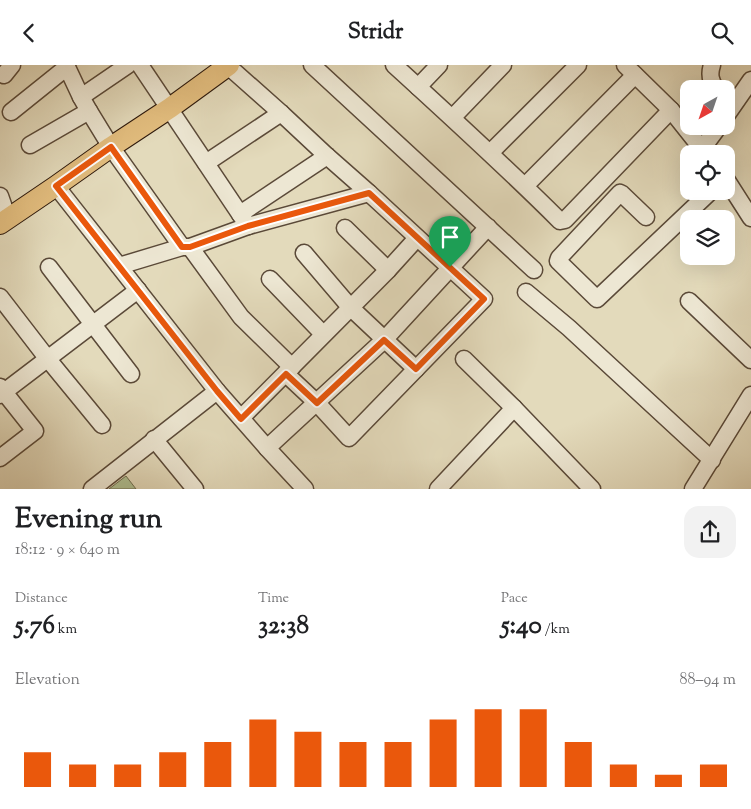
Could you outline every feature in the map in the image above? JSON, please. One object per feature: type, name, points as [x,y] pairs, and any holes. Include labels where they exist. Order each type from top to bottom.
[{"type":"main road","points":[[4,222],[170,108],[228,65]]},
{"type":"street","points":[[30,145],[85,104],[128,65]]},
{"type":"street","points":[[140,65],[244,220]]},
{"type":"street","points":[[11,112],[66,66],[85,104],[111,147],[186,247],[241,317],[349,438],[484,299],[228,65]]},
{"type":"street","points":[[312,65],[534,270]]},
{"type":"street","points":[[394,65],[453,117],[560,221],[565,220],[671,110]]},
{"type":"street","points":[[418,87],[439,65]]},
{"type":"street","points":[[453,117],[503,65]]},
{"type":"street","points":[[490,153],[578,65]]},
{"type":"street","points":[[711,80],[712,65]]},
{"type":"street","points":[[526,186],[630,70],[671,110],[699,145]]},
{"type":"street","points":[[735,102],[748,90]]},
{"type":"street","points":[[206,163],[282,113]]},
{"type":"street","points":[[119,266],[186,247],[244,220],[327,156]]},
{"type":"street","points":[[56,186],[217,391],[305,489]]},
{"type":"street","points":[[244,220],[369,193]]},
{"type":"street","points":[[646,217],[620,193],[558,261],[597,299],[702,200]]},
{"type":"street","points":[[735,193],[751,217]]},
{"type":"street","points":[[0,196],[4,222]]},
{"type":"street","points":[[267,448],[384,340],[488,227]]},
{"type":"street","points":[[344,229],[388,270]]},
{"type":"street","points":[[241,419],[388,270],[417,237]]},
{"type":"street","points":[[304,253],[350,307],[416,369]]},
{"type":"street","points":[[49,267],[131,374]]},
{"type":"street","points":[[270,279],[324,334]]},
{"type":"street","points":[[0,458],[35,431],[1,391],[138,289]]},
{"type":"street","points":[[526,293],[569,328],[712,460]]},
{"type":"street","points":[[0,297],[102,425]]},
{"type":"street","points":[[689,301],[751,360]]},
{"type":"street","points":[[464,359],[592,489]]},
{"type":"street","points":[[92,489],[217,391]]},
{"type":"street","points":[[693,489],[751,395]]},
{"type":"street","points":[[447,486],[514,408]]},
{"type":"street","points":[[154,439],[195,489]]},
{"type":"green space","points":[[126,476],[136,489],[109,489]]},
{"type":"route","points":[[111,147],[182,247],[190,247],[248,226],[369,193],[450,267],[484,299],[416,369],[384,340],[317,403],[286,374],[241,419],[56,186],[111,147]]}]
